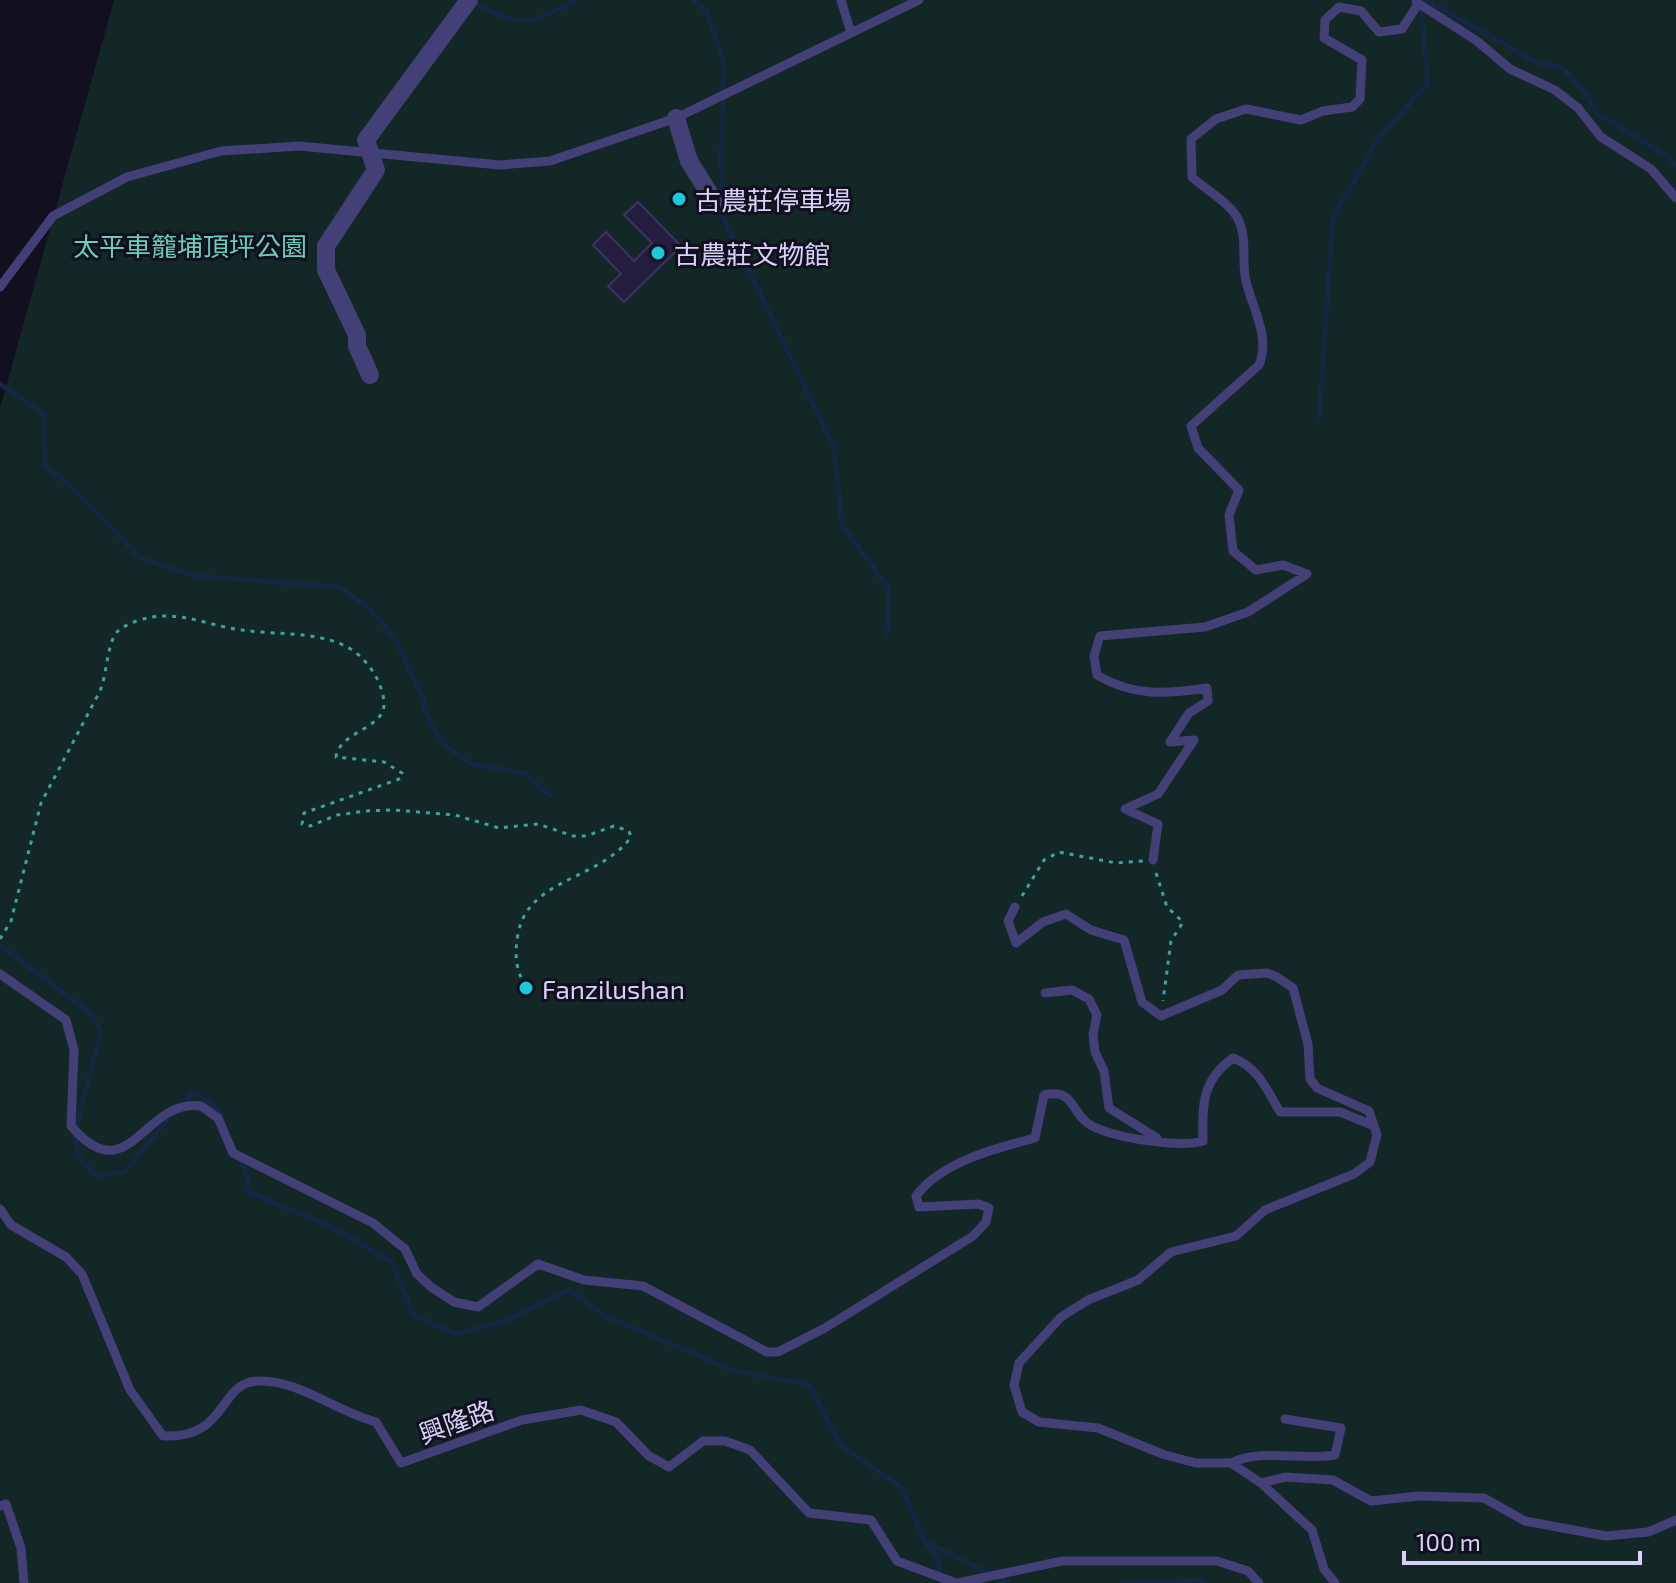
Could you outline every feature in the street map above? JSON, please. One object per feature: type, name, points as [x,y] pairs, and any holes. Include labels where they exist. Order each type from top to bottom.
[{"type":"street","points":[[370,375],[357,346],[357,335],[326,270],[326,246],[376,170],[366,140],[465,5]]},
{"type":"street","points":[[676,118],[689,161],[714,201]]},
{"type":"lane","points":[[841,0],[851,33]]},
{"type":"lane","points":[[0,287],[53,216],[127,177],[221,151],[299,146],[500,165],[550,161],[676,118],[919,0]]},
{"type":"lane","points":[[1153,860],[1158,824],[1125,809],[1158,794],[1194,740],[1170,742],[1189,713],[1208,701],[1207,688],[1142,693],[1115,686],[1097,675],[1094,656],[1100,636],[1205,627],[1248,612],[1307,574],[1283,565],[1256,570],[1233,551],[1229,515],[1239,490],[1198,448],[1191,426],[1259,365],[1263,355],[1260,324],[1245,278],[1245,246],[1238,217],[1192,177],[1191,139],[1216,119],[1246,109],[1301,120],[1323,111],[1352,107],[1360,99],[1362,60],[1324,38],[1325,20],[1339,7],[1361,11],[1379,32],[1402,29],[1416,2],[1477,41],[1510,69],[1555,90],[1578,108],[1601,137],[1651,169],[1676,198]]},
{"type":"lane","points":[[1015,907],[1008,921],[1016,943],[1043,922],[1066,914],[1091,930],[1124,940],[1142,1002],[1161,1016],[1222,990],[1238,975],[1267,973],[1277,977],[1293,988],[1308,1044],[1310,1079],[1317,1088],[1369,1111],[1377,1135],[1370,1162],[1354,1174],[1265,1210],[1236,1236],[1171,1252],[1138,1280],[1088,1300],[1061,1317],[1019,1363],[1014,1385],[1022,1412],[1039,1422],[1098,1428],[1165,1455],[1196,1463],[1231,1463],[1246,1455],[1312,1459],[1335,1455],[1341,1428],[1285,1419]]},
{"type":"lane","points":[[0,974],[66,1020],[74,1050],[71,1126],[85,1143],[104,1152],[123,1147],[138,1139],[167,1111],[201,1106],[218,1118],[233,1153],[373,1223],[405,1249],[417,1274],[454,1302],[478,1307],[538,1264],[584,1280],[643,1286],[767,1352],[778,1352],[825,1328],[973,1236],[986,1222],[989,1208],[979,1204],[919,1207],[916,1196],[925,1184],[961,1163],[1035,1138],[1044,1095],[1057,1092],[1068,1097],[1081,1118],[1108,1132],[1186,1146],[1203,1141],[1202,1104],[1207,1084],[1218,1068],[1233,1058],[1245,1063],[1258,1075],[1280,1112],[1340,1112],[1374,1126]]},
{"type":"lane","points":[[1045,993],[1072,990],[1089,999],[1097,1015],[1093,1034],[1095,1052],[1104,1071],[1109,1108],[1160,1140]]},
{"type":"lane","name":"興隆路","points":[[0,1209],[11,1225],[66,1257],[82,1274],[130,1390],[163,1436],[184,1437],[208,1425],[221,1413],[231,1393],[241,1385],[257,1380],[285,1384],[349,1415],[376,1422],[401,1463],[522,1420],[581,1410],[616,1422],[649,1456],[669,1467],[703,1441],[725,1441],[750,1450],[809,1513],[871,1520],[897,1561],[928,1575],[957,1583]]},
{"type":"lane","points":[[1231,1463],[1261,1483],[1312,1530],[1324,1569],[1335,1583]]},
{"type":"lane","points":[[1261,1483],[1286,1477],[1333,1480],[1371,1501],[1419,1496],[1484,1498],[1525,1521],[1606,1536],[1648,1532],[1676,1520]]},
{"type":"lane","points":[[0,1506],[6,1504],[21,1548],[24,1583]]},
{"type":"lane","points":[[957,1583],[1062,1561],[1217,1561],[1248,1571],[1259,1583]]},
{"type":"path","points":[[1,938],[11,921],[41,803],[108,673],[111,643],[117,632],[129,625],[167,615],[241,630],[325,639],[344,645],[370,666],[384,705],[380,716],[340,746],[336,757],[384,762],[402,773],[402,778],[304,813],[302,824],[310,826],[337,815],[393,810],[455,815],[499,828],[538,824],[573,836],[586,836],[614,826],[629,831],[631,837],[625,846],[578,877],[536,897],[528,906],[520,921],[515,955],[516,970],[526,988]]},
{"type":"path","points":[[1015,907],[1044,860],[1059,852],[1116,863],[1153,860],[1167,907],[1183,922],[1171,941],[1161,1016]]},
{"type":"green space","name":"太平車籠埔頂坪公園","points":[[114,0],[1676,0],[1676,1583],[0,1583],[0,408]]},
{"type":"building","name":"古農莊文物館","points":[[638,202],[681,246],[624,302],[608,286],[621,274],[593,245],[606,232],[634,261],[652,243],[624,215]]},
{"type":"waterway","points":[[471,3],[524,21],[577,0]]},
{"type":"waterway","points":[[693,0],[706,10],[724,62],[721,160],[724,219],[834,447],[842,525],[889,589],[887,634]]},
{"type":"waterway","points":[[1427,0],[1537,63],[1563,68],[1584,91],[1598,114],[1666,155],[1676,167]]},
{"type":"waterway","points":[[1319,418],[1333,218],[1378,139],[1428,83],[1421,7]]},
{"type":"waterway","points":[[0,384],[44,414],[45,465],[75,490],[140,558],[196,576],[340,587],[366,606],[394,636],[421,694],[430,724],[447,747],[471,764],[525,773],[550,796]]},
{"type":"waterway","points":[[0,945],[89,1012],[101,1031],[75,1132],[79,1157],[96,1176],[124,1172],[173,1114]]},
{"type":"waterway","points":[[180,1107],[194,1091],[220,1111],[223,1119]]},
{"type":"waterway","points":[[239,1157],[248,1178],[246,1191],[326,1224],[392,1262],[413,1315],[456,1334],[502,1322],[569,1290],[605,1316],[732,1370],[809,1385],[840,1445],[901,1487],[926,1543],[938,1558],[940,1583]]},
{"type":"waterway","points":[[930,1544],[1008,1583]]},
{"type":"waterway","points":[[1124,1583],[1201,1580],[1206,1583]]},
{"type":"place","name":"古農莊停車場","points":[[679,199]]},
{"type":"place","name":"古農莊文物館","points":[[658,253]]},
{"type":"place","name":"Fanzilushan","points":[[526,988]]}]
